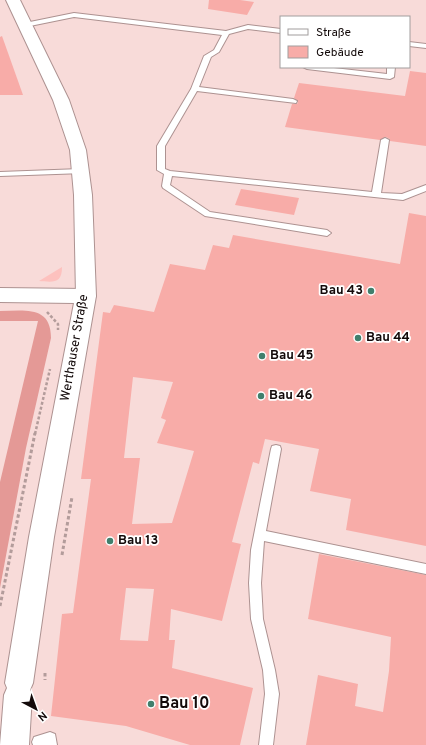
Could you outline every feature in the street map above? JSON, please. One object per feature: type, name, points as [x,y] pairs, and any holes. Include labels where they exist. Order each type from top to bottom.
[{"type":"main road","points":[[0,295],[86,296]]},
{"type":"main road","name":"Werthauser Straße","points":[[29,741],[19,689],[27,623],[57,446],[86,296]]},
{"type":"street","name":"Werthauser Straße","points":[[13,0],[61,100],[78,150],[83,195],[86,296]]},
{"type":"lane","points":[[25,25],[74,15],[226,33],[248,27],[280,32]]},
{"type":"lane","points":[[226,33],[218,51],[208,56],[195,89],[161,146],[161,170],[168,173],[403,197],[426,188]]},
{"type":"lane","points":[[410,44],[426,46]]},
{"type":"lane","points":[[315,68],[390,77],[391,68]]},
{"type":"lane","points":[[195,89],[293,101]]},
{"type":"lane","points":[[376,195],[384,140]]},
{"type":"lane","points":[[0,174],[80,171]]},
{"type":"lane","points":[[168,173],[166,186],[208,214],[327,233]]},
{"type":"lane","points":[[266,745],[272,694],[269,670],[257,619],[255,583],[260,535],[276,449]]},
{"type":"lane","points":[[260,535],[426,569]]},
{"type":"path","points":[[43,310],[50,313],[58,324],[58,336]]},
{"type":"path","points":[[0,606],[32,448],[51,366]]},
{"type":"path","points":[[61,563],[73,493]]},
{"type":"path","points":[[44,680],[46,672]]},
{"type":"shaded area","points":[[62,267],[62,273],[56,281],[39,281]]},
{"type":"shaded area","points":[[0,311],[27,311],[41,315],[50,327],[51,338],[26,448],[0,588],[0,482],[38,321],[0,321]]},
{"type":"building","points":[[209,0],[240,0],[254,2],[247,15],[208,9]]},
{"type":"building","points":[[2,36],[23,95],[0,95],[0,37]]},
{"type":"building","points":[[410,71],[426,73],[426,146],[390,141],[390,139],[386,137],[380,140],[285,127],[292,104],[297,104],[298,102],[294,98],[299,83],[405,96]]},
{"type":"building","points":[[241,189],[299,198],[294,215],[235,205]]},
{"type":"building","points":[[409,213],[426,216],[426,546],[346,530],[351,499],[310,491],[319,449],[265,439],[259,464],[253,462],[232,542],[241,544],[222,621],[171,609],[169,640],[175,640],[172,668],[253,688],[240,745],[190,745],[126,726],[51,716],[62,614],[73,613],[91,479],[81,479],[103,312],[110,313],[114,305],[154,312],[170,264],[205,270],[213,245],[229,248],[233,235],[400,264]],"holes":[[[133,377],[173,382],[161,418],[166,420],[157,443],[194,451],[172,523],[132,524],[140,458],[124,458]],[[126,588],[154,589],[148,641],[120,640]]]},
{"type":"building","points":[[319,554],[426,575],[426,745],[306,745],[318,675],[358,684],[355,706],[383,712],[389,671],[391,637],[308,619]]},
{"type":"place","name":"Bau 43","points":[[371,291]]},
{"type":"place","name":"Bau 44","points":[[358,338]]},
{"type":"place","name":"Bau 45","points":[[262,356]]},
{"type":"place","name":"Bau 46","points":[[261,396]]},
{"type":"place","name":"Bau 13","points":[[110,541]]},
{"type":"place","name":"Bau 10","points":[[151,704]]}]
